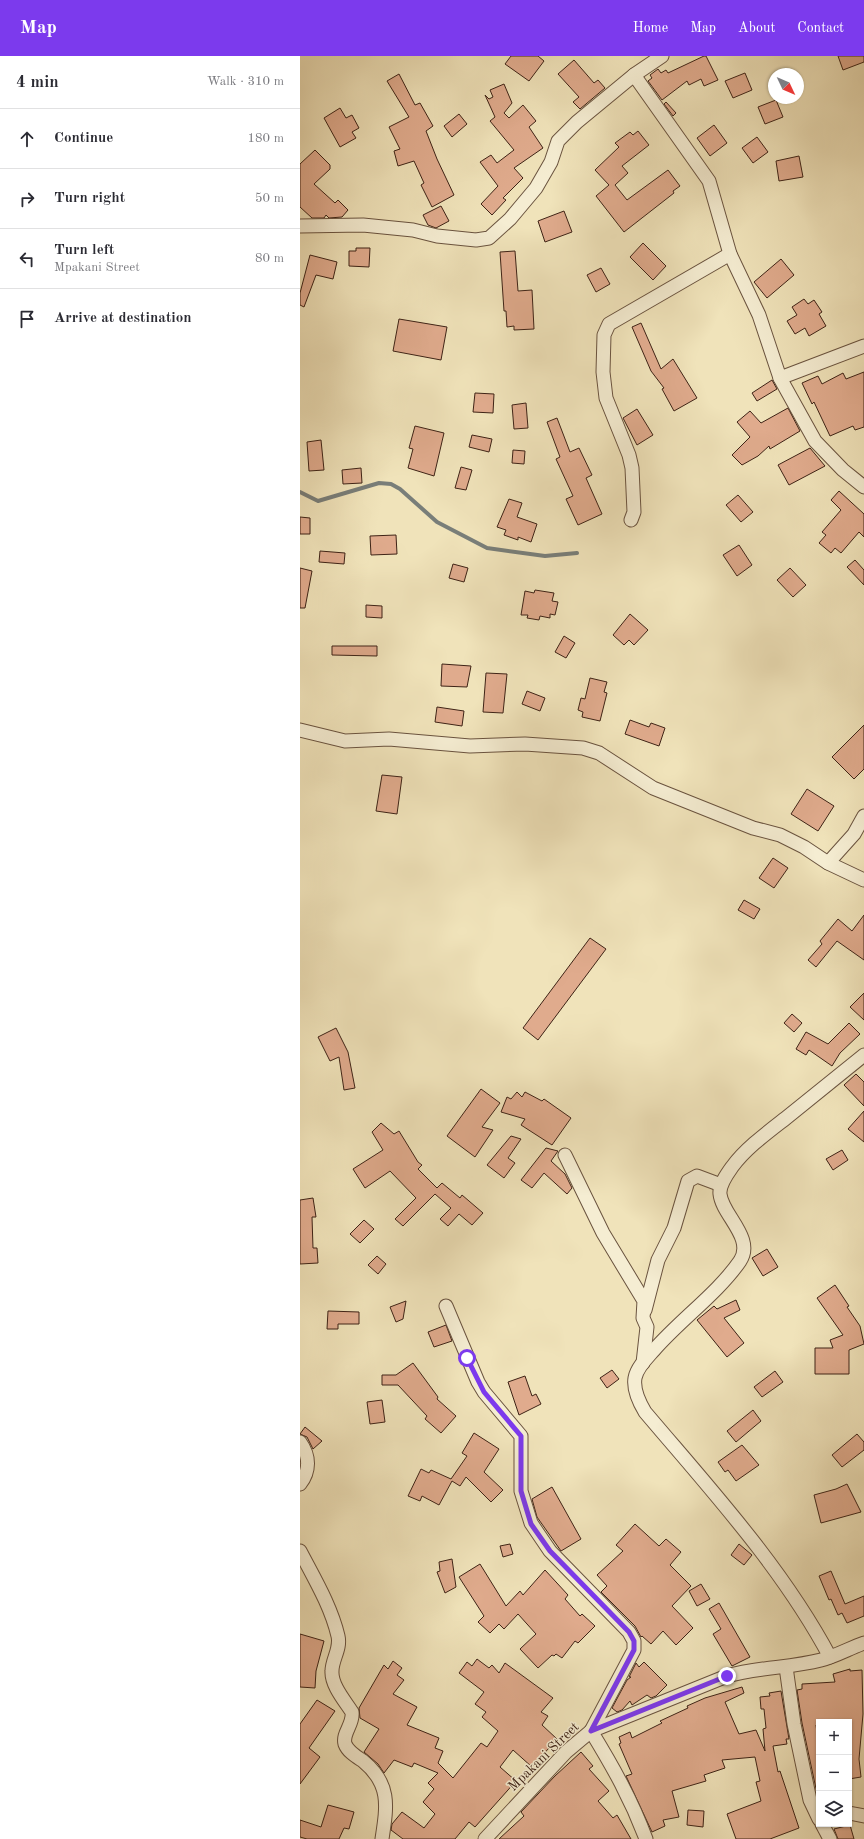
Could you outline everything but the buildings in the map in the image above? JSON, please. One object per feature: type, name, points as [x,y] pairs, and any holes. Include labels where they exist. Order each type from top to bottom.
[{"type":"street","points":[[300,226],[363,225],[413,230],[444,237],[476,240],[489,238],[510,219],[536,188],[551,162],[558,141],[634,75],[662,56]]},
{"type":"street","points":[[634,75],[709,181],[730,254],[759,315],[780,378],[815,441],[843,470],[864,487]]},
{"type":"street","points":[[631,520],[634,512],[632,468],[629,455],[606,398],[603,372],[604,335],[610,324],[730,254]]},
{"type":"street","points":[[780,378],[864,346]]},
{"type":"street","points":[[300,730],[345,741],[389,739],[470,746],[525,744],[583,748],[599,753],[652,788],[752,828],[780,835],[804,847],[828,863],[864,880]]},
{"type":"street","points":[[828,863],[854,834],[864,816]]},
{"type":"street","points":[[830,1657],[807,1615],[790,1590],[716,1497],[645,1412],[637,1397],[635,1377],[643,1363],[681,1320],[718,1286],[741,1260],[744,1251],[740,1232],[724,1205],[720,1194],[722,1185],[732,1167],[767,1133],[864,1055]]},
{"type":"street","points":[[565,1155],[603,1233],[644,1301],[643,1318],[647,1327],[643,1363]]},
{"type":"street","points":[[643,1318],[658,1260],[674,1228],[688,1181],[697,1176],[722,1185]]},
{"type":"street","points":[[446,1306],[478,1382],[484,1392],[521,1436],[521,1491],[531,1524],[550,1551],[629,1632],[634,1641],[634,1650],[591,1731],[617,1774],[634,1807],[646,1839]]},
{"type":"street","points":[[300,1442],[306,1453],[308,1462],[307,1473],[300,1484]]},
{"type":"street","points":[[300,1552],[329,1609],[338,1637],[339,1645],[332,1670],[333,1680],[352,1712],[353,1718],[345,1736],[345,1743],[348,1749],[373,1770],[382,1782],[386,1799],[382,1839]]},
{"type":"street","name":"Mpakani Street","points":[[484,1839],[566,1752],[591,1731],[727,1676],[750,1670],[786,1667],[830,1657],[864,1643]]},
{"type":"street","points":[[786,1667],[794,1724],[810,1800],[816,1811]]},
{"type":"street","points":[[852,1814],[864,1816]]},
{"type":"street","points":[[824,1827],[830,1839]]},
{"type":"waterway","points":[[300,492],[318,501],[379,483],[391,484],[400,489],[437,522],[487,548],[545,556],[577,553]]},
{"type":"route","points":[[467,1358],[484,1392],[521,1436],[521,1491],[525,1509],[531,1524],[550,1551],[581,1581],[629,1632],[634,1641],[634,1650],[591,1731],[727,1676]]}]
